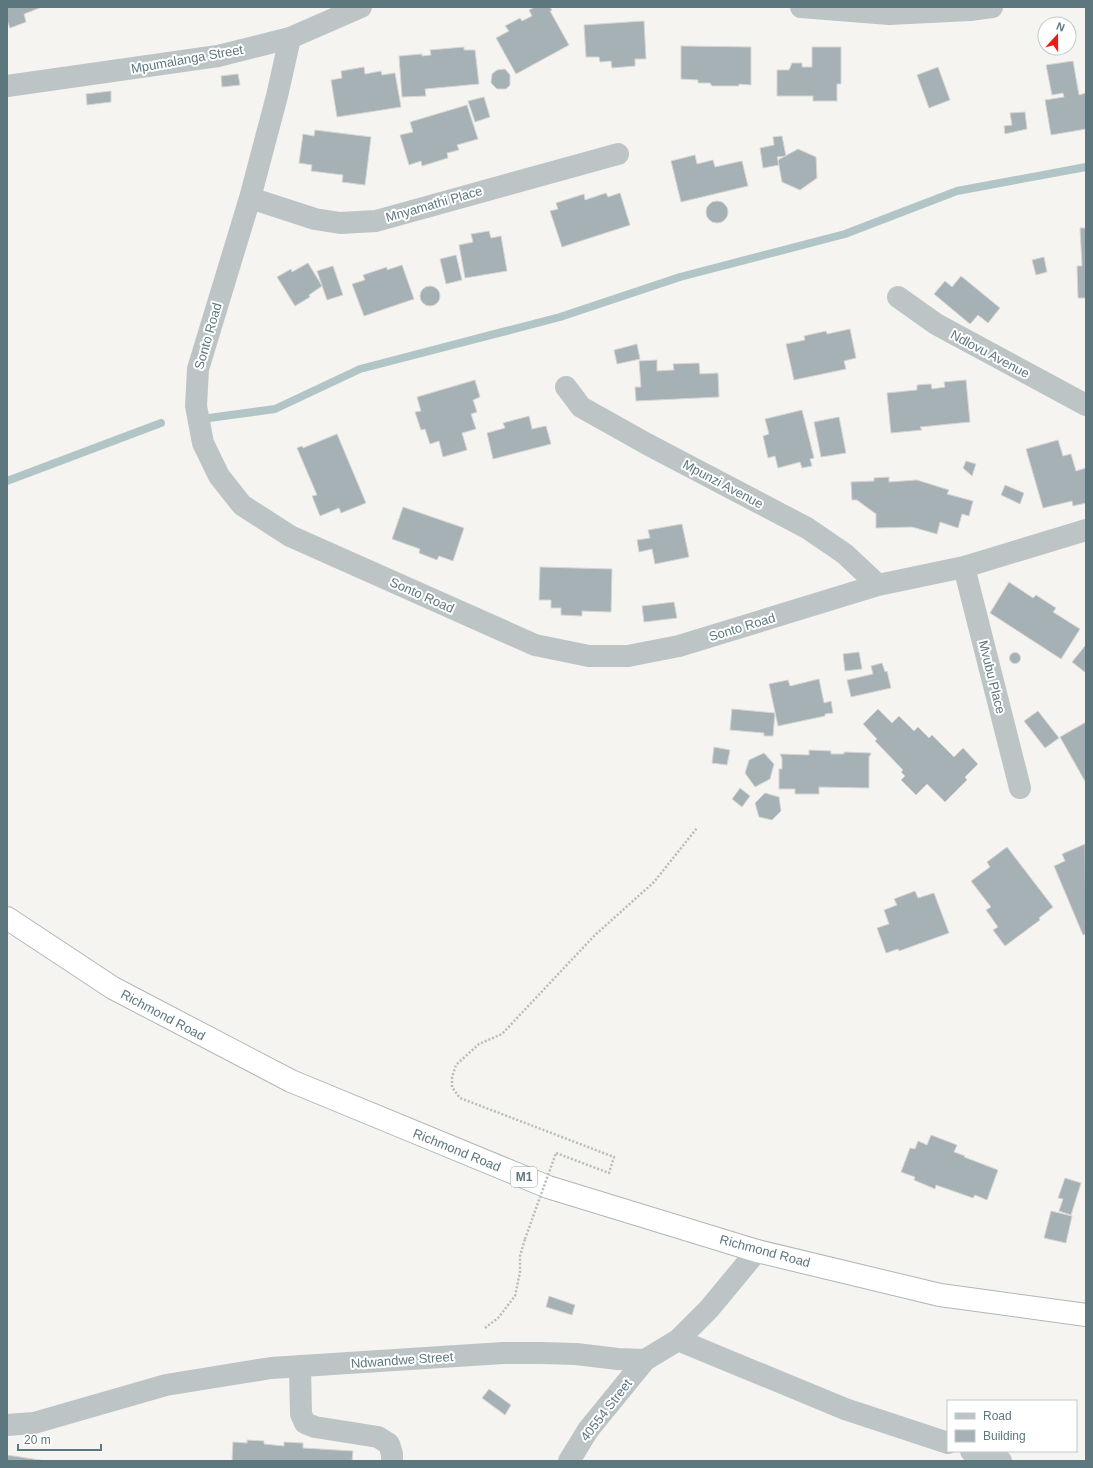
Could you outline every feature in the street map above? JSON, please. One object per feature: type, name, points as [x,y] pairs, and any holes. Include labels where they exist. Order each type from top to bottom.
[{"type":"highway","name":"Richmond Road","points":[[7,918],[113,988],[290,1081],[548,1187],[757,1251],[940,1295],[1086,1315]]},
{"type":"street","name":"Mpumalanga Street","points":[[7,86],[218,56],[290,38],[361,7]]},
{"type":"street","points":[[803,7],[889,14],[970,10],[992,7]]},
{"type":"street","name":"Sonto Road","points":[[290,38],[277,96],[250,198],[198,369],[196,406],[203,443],[219,476],[242,505],[290,536],[535,645],[589,656],[628,656],[679,646],[878,585],[964,567],[1086,530]]},
{"type":"street","name":"Mnyamathi Place","points":[[250,198],[315,219],[340,223],[376,221],[618,154]]},
{"type":"street","name":"Ndlovu Avenue","points":[[898,297],[936,324],[1086,405]]},
{"type":"street","name":"Mpunzi Avenue","points":[[566,387],[581,407],[654,448],[807,528],[845,554],[878,585]]},
{"type":"street","name":"Mvubu Place","points":[[964,567],[1020,788]]},
{"type":"street","points":[[645,1360],[678,1340],[709,1309],[757,1251]]},
{"type":"street","points":[[678,1340],[845,1409],[947,1443]]},
{"type":"street","name":"Ndwandwe Street","points":[[7,1425],[34,1423],[166,1385],[271,1368],[541,1352],[645,1360]]},
{"type":"street","name":"40554 Street","points":[[568,1461],[588,1430],[645,1360]]},
{"type":"street","points":[[300,1366],[301,1414],[305,1423],[315,1427],[378,1437],[389,1444],[392,1454],[392,1461]]},
{"type":"street","points":[[974,1452],[1001,1461]]},
{"type":"path","points":[[454,1357],[475,1336],[498,1318],[515,1296],[520,1272],[520,1256],[556,1153],[609,1173],[614,1157],[460,1098],[452,1087],[452,1077],[456,1065],[479,1044],[502,1034],[594,936],[654,882],[697,828]]},
{"type":"building","points":[[7,7],[42,7],[24,14],[26,22],[10,28],[7,20]]},
{"type":"building","points":[[535,7],[550,7],[552,10],[550,11],[569,45],[516,74],[496,38],[509,31],[505,26],[520,18],[522,21],[532,16],[529,10]]},
{"type":"building","points":[[644,21],[646,59],[635,59],[635,66],[612,68],[611,61],[600,62],[599,57],[586,57],[584,25]]},
{"type":"building","points":[[681,46],[751,47],[751,85],[739,84],[739,86],[712,86],[710,83],[698,83],[698,80],[681,79]]},
{"type":"building","points":[[464,47],[464,50],[475,50],[479,84],[425,89],[426,96],[402,97],[399,56],[422,54],[422,56],[431,55],[430,50]]},
{"type":"building","points":[[812,47],[841,47],[841,84],[837,84],[837,101],[813,101],[813,96],[777,96],[777,70],[789,70],[792,63],[802,63],[802,67],[812,67]]},
{"type":"building","points":[[1073,61],[1079,95],[1086,93],[1086,129],[1051,135],[1045,100],[1064,97],[1063,93],[1052,95],[1046,65]]},
{"type":"building","points":[[364,67],[365,74],[381,71],[382,75],[395,73],[401,107],[337,117],[331,80],[342,78],[341,71]]},
{"type":"building","points":[[938,67],[950,100],[929,108],[917,75]]},
{"type":"building","points":[[505,69],[510,75],[510,85],[506,89],[497,89],[491,83],[492,74],[497,70]]},
{"type":"building","points":[[238,74],[240,85],[222,87],[221,76]]},
{"type":"building","points":[[111,91],[111,102],[87,105],[86,94]]},
{"type":"building","points":[[484,97],[490,117],[475,122],[468,101]]},
{"type":"building","points":[[467,105],[478,139],[457,145],[459,150],[447,153],[448,158],[422,166],[421,161],[409,165],[400,135],[413,132],[410,122]]},
{"type":"building","points":[[1025,112],[1027,129],[1005,134],[1004,126],[1012,125],[1010,113]]},
{"type":"building","points":[[315,130],[371,137],[365,185],[342,182],[343,175],[311,171],[312,165],[299,163],[303,134],[314,136]]},
{"type":"building","points":[[782,136],[786,156],[777,157],[779,165],[763,168],[760,148],[774,145],[773,137]]},
{"type":"building","points":[[798,149],[816,157],[817,178],[800,190],[782,182],[778,160]]},
{"type":"building","points":[[695,155],[697,164],[713,160],[715,167],[742,161],[748,186],[681,202],[671,161]]},
{"type":"building","points":[[606,193],[608,197],[620,193],[630,225],[562,247],[550,211],[558,209],[556,203],[584,194],[585,200]]},
{"type":"building","points":[[717,201],[725,204],[728,212],[725,220],[717,223],[709,220],[706,212],[709,204]]},
{"type":"building","points":[[1080,228],[1086,228],[1086,298],[1078,298],[1077,266],[1082,266]]},
{"type":"building","points":[[489,231],[491,238],[501,236],[507,271],[465,278],[459,245],[473,242],[471,234]]},
{"type":"building","points":[[456,255],[462,280],[446,284],[440,259]]},
{"type":"building","points":[[1044,257],[1047,272],[1036,275],[1032,260]]},
{"type":"building","points":[[308,263],[322,286],[309,295],[310,297],[295,306],[277,277],[291,269],[292,272]]},
{"type":"building","points":[[402,265],[414,299],[364,316],[352,284],[365,280],[363,275],[387,267],[387,270]]},
{"type":"building","points":[[333,266],[343,295],[327,300],[317,271]]},
{"type":"building","points":[[961,276],[1000,308],[988,323],[978,315],[970,324],[934,294],[945,281],[952,287]]},
{"type":"building","points":[[430,286],[437,289],[440,296],[437,303],[430,306],[423,303],[420,296],[423,289]]},
{"type":"building","points":[[850,329],[856,358],[844,361],[846,369],[794,380],[786,344],[805,340],[804,336],[826,331],[827,334]]},
{"type":"building","points":[[637,344],[640,359],[617,364],[614,350]]},
{"type":"building","points":[[657,360],[657,371],[674,370],[673,364],[699,363],[700,374],[718,373],[719,397],[636,401],[635,387],[641,387],[639,361]]},
{"type":"building","points":[[475,380],[480,397],[473,400],[477,412],[471,414],[476,429],[462,433],[467,450],[443,457],[439,441],[430,444],[425,429],[421,430],[415,412],[421,411],[417,397]]},
{"type":"building","points":[[966,380],[970,422],[920,427],[922,430],[891,433],[887,393],[917,390],[917,385],[931,384],[932,389],[945,387],[944,382]]},
{"type":"building","points":[[802,410],[814,458],[810,459],[812,466],[802,468],[800,462],[778,468],[775,456],[768,458],[763,436],[769,434],[765,419]]},
{"type":"building","points":[[529,416],[532,429],[546,426],[551,444],[493,459],[487,433],[505,428],[503,423]]},
{"type":"building","points":[[839,417],[846,453],[821,457],[814,422]]},
{"type":"building","points":[[337,434],[366,503],[341,513],[339,508],[320,516],[312,496],[317,495],[297,448],[302,446],[303,448]]},
{"type":"building","points":[[1058,440],[1063,456],[1071,454],[1076,471],[1086,468],[1086,503],[1073,506],[1072,501],[1043,508],[1026,449]]},
{"type":"building","points":[[966,461],[976,464],[972,476],[963,468]]},
{"type":"building","points":[[889,477],[889,482],[917,480],[949,490],[947,494],[973,501],[969,516],[962,514],[958,528],[940,522],[937,534],[912,527],[876,528],[876,514],[857,500],[852,500],[851,482],[874,481],[874,478]]},
{"type":"building","points":[[1005,485],[1024,493],[1020,504],[1001,495]]},
{"type":"building","points":[[403,507],[464,528],[453,561],[439,556],[437,560],[419,553],[420,549],[392,539]]},
{"type":"building","points":[[682,524],[689,557],[655,564],[652,549],[639,552],[637,540],[650,538],[648,530]]},
{"type":"building","points":[[540,567],[612,569],[611,612],[582,611],[582,616],[561,615],[561,608],[551,608],[551,600],[539,600]]},
{"type":"building","points":[[1009,582],[1033,598],[1036,595],[1056,608],[1053,612],[1080,629],[1061,659],[990,613]]},
{"type":"building","points":[[674,602],[677,618],[644,622],[642,606]]},
{"type":"building","points":[[1085,646],[1086,647],[1086,673],[1072,662]]},
{"type":"building","points":[[859,652],[862,669],[845,671],[843,654]]},
{"type":"building","points":[[1015,652],[1019,654],[1021,658],[1019,662],[1015,664],[1011,662],[1009,658],[1011,654]]},
{"type":"building","points":[[882,663],[885,672],[887,671],[891,688],[851,697],[847,680],[873,674],[871,666]]},
{"type":"building","points":[[819,679],[824,703],[831,701],[833,713],[778,726],[769,684],[788,680],[790,686]]},
{"type":"building","points":[[732,709],[775,713],[773,736],[764,736],[764,733],[730,730]]},
{"type":"building","points":[[878,709],[892,723],[899,716],[914,731],[918,727],[929,738],[932,735],[954,757],[963,748],[978,764],[965,777],[967,780],[945,802],[927,784],[916,795],[901,780],[905,776],[901,772],[903,770],[875,741],[877,739],[863,724]]},
{"type":"building","points":[[1038,711],[1059,738],[1045,748],[1024,721]]},
{"type":"building","points":[[1086,722],[1086,783],[1060,737]]},
{"type":"building","points":[[714,747],[730,750],[727,765],[712,763]]},
{"type":"building","points":[[809,750],[831,751],[831,754],[844,754],[844,752],[871,753],[869,756],[869,788],[819,787],[819,794],[795,794],[795,789],[779,789],[779,769],[782,769],[782,758],[780,754],[809,755]]},
{"type":"building","points":[[764,753],[774,764],[770,779],[755,787],[745,773],[749,760]]},
{"type":"building","points":[[740,788],[750,796],[742,807],[732,799]]},
{"type":"building","points":[[765,793],[779,797],[781,811],[772,820],[759,817],[755,803]]},
{"type":"building","points":[[1085,844],[1086,934],[1083,935],[1054,866],[1065,861],[1062,854]]},
{"type":"building","points":[[1007,847],[1053,907],[1039,918],[1040,920],[1005,946],[993,930],[998,927],[986,910],[991,907],[971,881],[990,867],[987,862]]},
{"type":"building","points":[[915,891],[918,898],[934,893],[949,933],[899,951],[898,949],[886,953],[877,928],[889,924],[884,910],[897,905],[894,899]]},
{"type":"building","points":[[931,1135],[957,1145],[954,1152],[998,1170],[987,1200],[975,1195],[973,1198],[936,1185],[935,1189],[914,1180],[915,1177],[901,1172],[910,1148],[915,1149],[918,1141],[927,1145]]},
{"type":"building","points":[[1065,1178],[1081,1183],[1071,1215],[1059,1211],[1063,1199],[1058,1198]]},
{"type":"building","points":[[1051,1211],[1072,1216],[1066,1243],[1044,1238]]},
{"type":"building","points":[[549,1296],[575,1305],[572,1315],[546,1307]]},
{"type":"building","points":[[489,1389],[511,1405],[505,1415],[482,1398]]},
{"type":"building","points":[[247,1440],[264,1441],[264,1444],[284,1446],[284,1442],[303,1443],[303,1448],[353,1451],[352,1461],[232,1461],[233,1442],[247,1443]]},
{"type":"building","points":[[7,1455],[46,1461],[7,1461]]},
{"type":"waterway","points":[[209,418],[275,409],[360,369],[560,317],[680,277],[845,234],[957,191],[1086,167]]},
{"type":"waterway","points":[[7,481],[161,423]]}]
